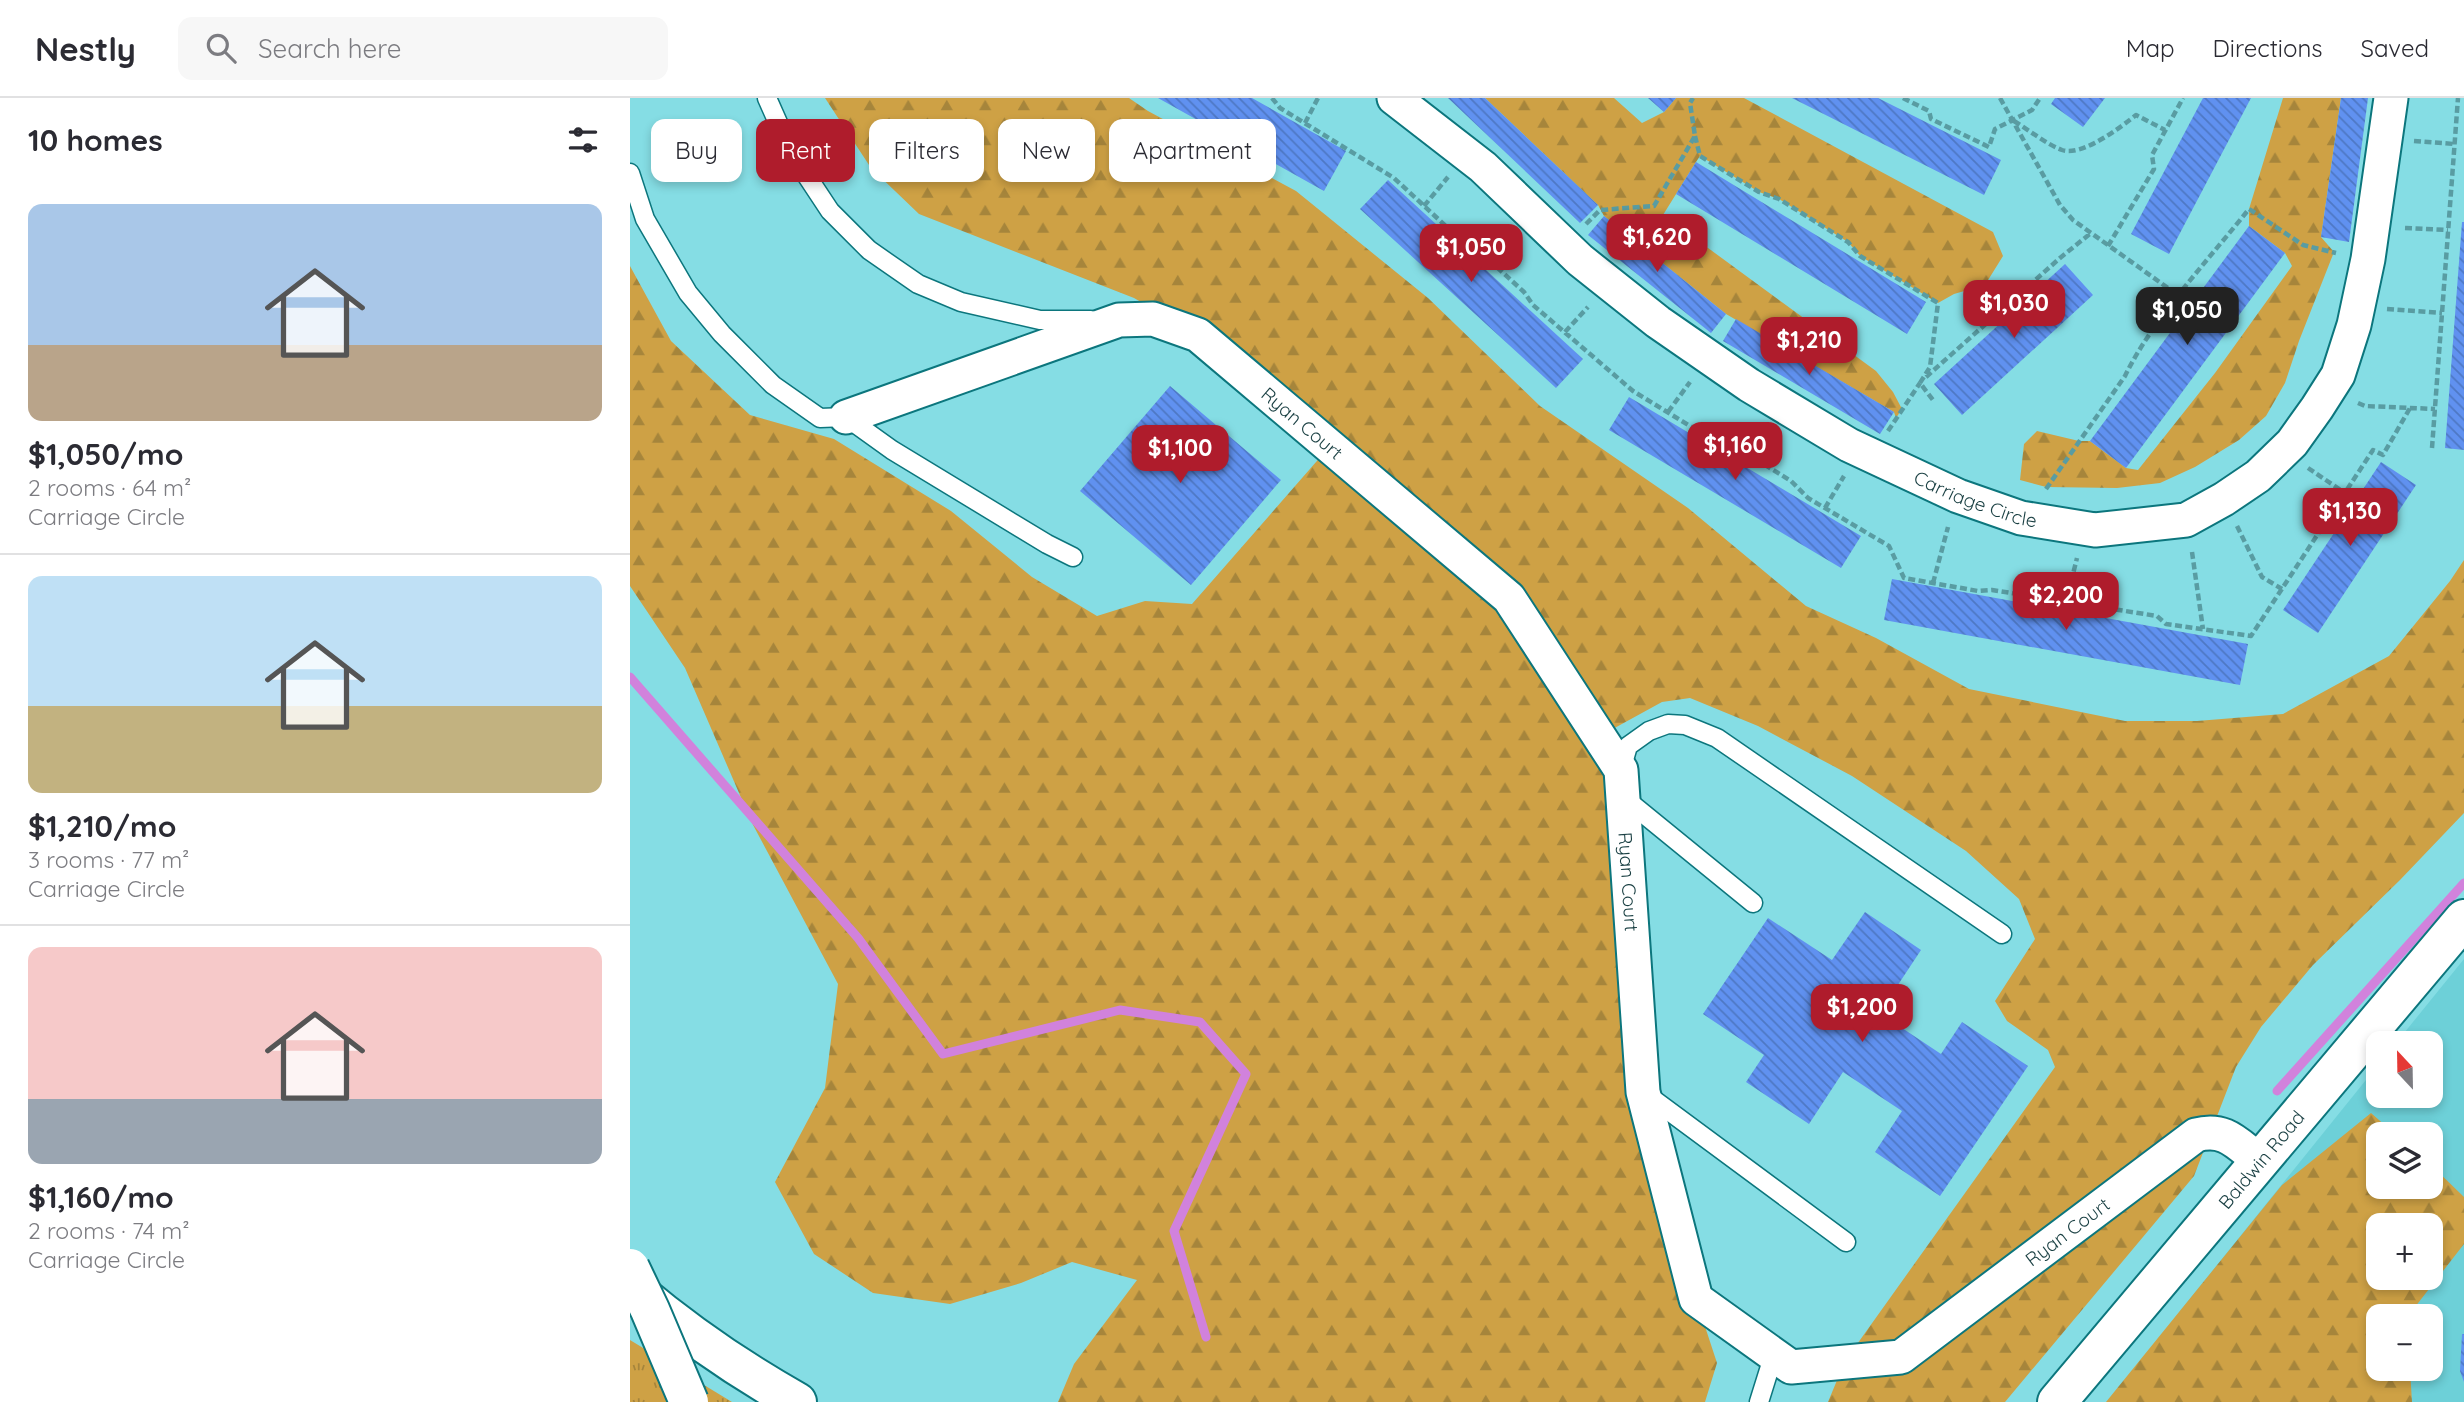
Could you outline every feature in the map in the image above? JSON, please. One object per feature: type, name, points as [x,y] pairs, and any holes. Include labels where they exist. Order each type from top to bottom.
[{"type":"main road","name":"Baldwin Road","points":[[2057,1402],[2464,919]]},
{"type":"main road","points":[[630,1268],[689,1402]]},
{"type":"main road","points":[[630,1286],[724,1357],[797,1402]]},
{"type":"street","name":"Carriage Circle","points":[[1394,98],[1483,167],[1580,260],[1657,322],[1749,385],[1849,445],[1958,496],[2021,518],[2095,530],[2186,520],[2224,499],[2258,476],[2286,449],[2329,390],[2338,375],[2358,305],[2391,98]]},
{"type":"street","name":"Ryan Court","points":[[846,417],[1119,320],[1153,319],[1198,335],[1509,598],[1622,783],[1643,1092],[1696,1299],[1791,1367],[1900,1357],[2196,1135],[2211,1131],[2225,1135],[2260,1161]]},
{"type":"lane","points":[[767,98],[791,152],[830,211],[869,250],[918,284],[961,302],[1041,320],[1119,320]]},
{"type":"lane","points":[[630,173],[645,219],[688,293],[722,334],[773,385],[820,418],[846,417],[904,457],[1046,544],[1073,557]]},
{"type":"lane","points":[[1753,903],[1622,783],[1628,746],[1649,730],[1668,724],[1685,725],[1717,738],[2002,934]]},
{"type":"lane","points":[[1643,1092],[1846,1242]]},
{"type":"lane","points":[[1759,1402],[1774,1354]]},
{"type":"path","points":[[1272,98],[1280,108],[1394,178],[1450,230],[1464,237],[1524,292],[1533,305],[1633,391],[1698,431],[1717,435],[1791,481],[1808,498],[1889,546],[1904,578],[2157,616],[2166,624],[2251,636],[2373,450],[2383,454],[2410,408]]},
{"type":"path","points":[[1304,123],[1318,98]]},
{"type":"path","points":[[1693,98],[1690,103],[1700,156],[1759,192],[1779,199],[1848,242],[1860,256],[1938,303],[1930,367],[1873,455]]},
{"type":"path","points":[[1903,98],[1929,111],[1931,119],[1989,147],[1995,129],[2032,110],[2040,98]]},
{"type":"path","points":[[2000,98],[2060,205],[2073,220],[2179,296]]},
{"type":"path","points":[[2108,246],[2154,169],[2152,155],[2183,98]]},
{"type":"path","points":[[2432,448],[2458,98]]},
{"type":"path","points":[[2011,120],[2064,151],[2080,149],[2107,136],[2136,115],[2165,131]]},
{"type":"path","points":[[1600,210],[1654,205],[1695,136]]},
{"type":"path","points":[[2039,521],[2046,486],[2179,296],[2249,209],[2303,245]]},
{"type":"path","points":[[2373,224],[2448,230]]},
{"type":"path","points":[[1920,383],[2091,233]]},
{"type":"path","points":[[2358,305],[2442,313]]},
{"type":"path","points":[[1920,383],[1933,400]]},
{"type":"path","points":[[2329,390],[2365,406],[2435,409]]},
{"type":"path","points":[[2286,449],[2314,474],[2345,493]]},
{"type":"path","points":[[1825,508],[1831,498]]},
{"type":"path","points":[[2224,499],[2262,577],[2282,589]]},
{"type":"path","points":[[2066,602],[2076,566],[2080,527]]},
{"type":"path","points":[[1933,583],[1945,543]]},
{"type":"path","points":[[2196,573],[2203,629]]},
{"type":"shaded area","points":[[2464,959],[2464,1402],[2286,1402],[2180,1311],[2366,1080],[2366,1108],[2443,1108],[2443,1031],[2406,1031]]},
{"type":"green space","points":[[825,98],[1129,98],[1163,119],[1109,119],[1109,182],[1276,180],[1296,191],[1428,298],[1540,406],[1688,508],[1806,606],[1876,638],[1969,689],[2125,721],[2197,721],[2283,714],[2389,656],[2464,560],[2464,813],[2313,965],[2261,1027],[2236,1067],[2194,1176],[2005,1402],[1828,1402],[1845,1361],[2055,1067],[2048,1050],[2007,1021],[1995,1001],[2035,939],[2019,899],[1966,851],[1852,776],[1758,726],[1690,698],[1662,702],[1600,736],[1621,770],[1643,1092],[1696,1299],[1717,1363],[1705,1402],[1058,1402],[1074,1364],[1137,1280],[1072,1262],[1021,1283],[950,1304],[873,1293],[814,1254],[775,1182],[825,1088],[838,984],[752,823],[685,668],[630,586],[630,266],[671,341],[750,415],[834,439],[951,511],[1032,577],[1097,616],[1145,601],[1192,604],[1330,446],[1198,335],[1134,298],[919,214],[886,182],[984,182],[984,119],[869,119],[869,165],[855,144],[855,119],[839,119]]},
{"type":"green space","points":[[1485,98],[1614,98],[1642,123],[1664,112],[1676,98],[1744,98],[1993,232],[2003,256],[1985,285],[1954,294],[1938,303],[1860,256],[1848,242],[1779,199],[1759,192],[1700,156],[1696,162],[1663,215],[1876,371],[1893,392],[1902,409],[1896,418],[1894,412],[1726,314],[1604,216],[1598,205]]},
{"type":"green space","points":[[2283,98],[2341,98],[2321,237],[2334,252],[2285,383],[2266,416],[2239,440],[2195,467],[2160,483],[2117,488],[2046,487],[2020,480],[2024,444],[2037,431],[2090,441],[2126,468],[2138,470],[2215,373],[2292,266],[2285,253],[2249,226],[2249,209]]},
{"type":"green space","points":[[2371,1113],[2381,1122],[2366,1122],[2366,1199],[2443,1199],[2443,1177],[2464,1197],[2464,1244],[2443,1271],[2443,1213],[2366,1213],[2366,1290],[2428,1290],[2417,1304],[2366,1304],[2366,1381],[2411,1381],[2412,1402],[2106,1402],[2282,1185]]},
{"type":"green space","points":[[630,1340],[732,1402],[630,1402]]},
{"type":"building","points":[[1158,98],[1252,98],[1346,151],[1324,191],[1276,164],[1276,119],[1195,119]]},
{"type":"building","points":[[1448,98],[1485,98],[1598,205],[1580,223]]},
{"type":"building","points":[[1648,98],[1676,98],[1664,112]]},
{"type":"building","points":[[1792,98],[1878,98],[2001,160],[1984,195]]},
{"type":"building","points":[[2055,98],[2105,98],[2083,127],[2051,104]]},
{"type":"building","points":[[2203,98],[2251,98],[2169,254],[2131,234]]},
{"type":"building","points":[[2341,98],[2368,98],[2349,242],[2321,237]]},
{"type":"building","points":[[1696,162],[1926,302],[1907,334],[1676,194]]},
{"type":"building","points":[[1388,180],[1583,359],[1556,388],[1360,209]]},
{"type":"building","points":[[1604,216],[1726,314],[1711,333],[1588,235]]},
{"type":"building","points":[[2464,222],[2464,450],[2445,448]]},
{"type":"building","points":[[2249,226],[2285,253],[2126,468],[2090,441]]},
{"type":"building","points":[[2065,264],[2093,295],[1962,415],[1934,384]]},
{"type":"building","points":[[1736,319],[1894,412],[1880,434],[1723,341]]},
{"type":"building","points":[[1170,386],[1281,480],[1191,585],[1080,491]]},
{"type":"building","points":[[1629,397],[1861,536],[1841,568],[1609,430]]},
{"type":"building","points":[[2381,462],[2416,485],[2318,633],[2283,610]]},
{"type":"building","points":[[1892,579],[2248,644],[2240,685],[1884,620]]},
{"type":"building","points":[[1865,912],[1921,950],[1881,1014],[1941,1054],[1962,1022],[2028,1066],[1940,1196],[1875,1152],[1902,1111],[1843,1072],[1809,1124],[1746,1082],[1764,1055],[1703,1014],[1768,918],[1832,960]]},
{"type":"building","points":[[2464,1334],[2464,1382],[2460,1371]]},
{"type":"waterway","points":[[630,677],[858,938],[943,1054],[1120,1010],[1200,1022],[1246,1074],[1174,1231],[1206,1337]]},
{"type":"waterway","points":[[2277,1091],[2464,883]]}]
